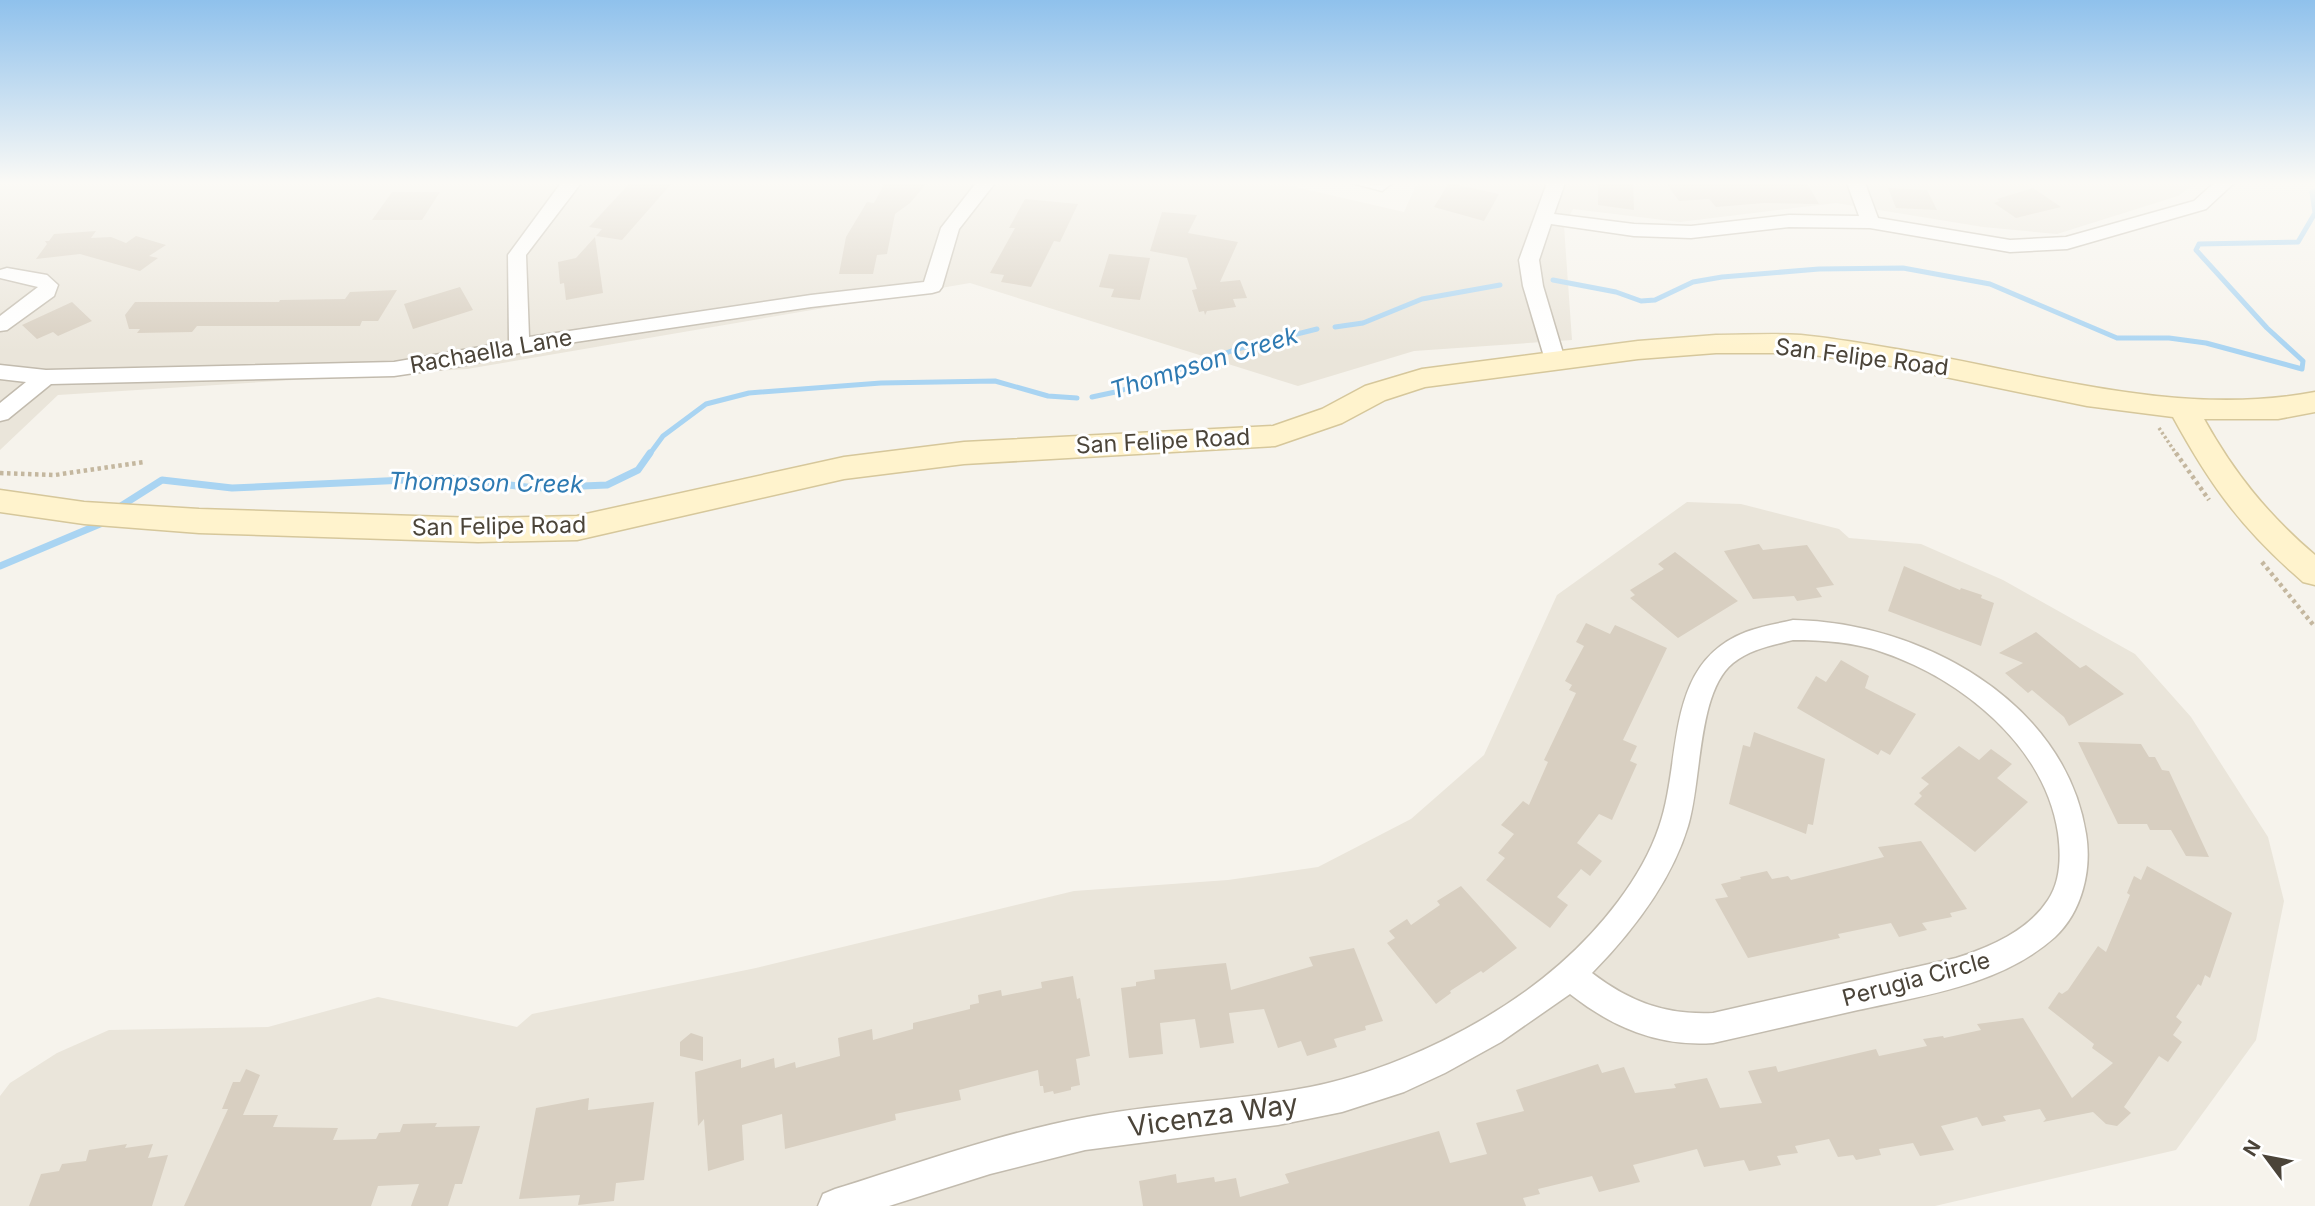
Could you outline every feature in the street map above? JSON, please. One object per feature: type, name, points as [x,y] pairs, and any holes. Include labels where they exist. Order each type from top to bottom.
[{"type":"street","points":[[519,346],[517,255],[528,239]]},
{"type":"street","name":"Rachaella Lane","points":[[0,372],[46,377],[394,369],[461,359],[555,338],[811,301],[932,287],[947,239]]},
{"type":"street","points":[[1537,239],[1530,260],[1533,286],[1555,360]]},
{"type":"street","points":[[1967,239],[2010,247],[2067,243],[2080,239]]},
{"type":"street","points":[[0,325],[47,292],[48,285],[40,279],[7,274]]},
{"type":"street","name":"San Felipe Road","points":[[0,501],[84,513],[199,521],[478,530],[577,528],[844,468],[964,453],[1275,436],[1332,416],[1375,393],[1422,378],[1555,360],[1716,344],[1799,344],[1986,374],[2087,396],[2183,408],[2238,411],[2278,409],[2315,402]]},
{"type":"street","points":[[0,414],[46,377]]},
{"type":"street","points":[[2183,408],[2210,458],[2238,498],[2276,538],[2315,573]]},
{"type":"street","name":"Perugia Circle","points":[[1793,630],[1840,633],[1891,645],[1924,659],[1984,697],[2018,727],[2044,759],[2068,808],[2074,853],[2065,901],[2046,926],[2028,940],[1982,964],[1941,977],[1713,1028],[1677,1030],[1653,1025],[1620,1010],[1570,975],[1618,923],[1665,847],[1674,827],[1686,778],[1696,698],[1705,675],[1729,651],[1764,635],[1793,630]]},
{"type":"street","name":"Vicenza Way","points":[[835,1206],[998,1156],[1081,1135],[1155,1122],[1275,1109],[1344,1095],[1384,1082],[1457,1051],[1489,1033],[1570,975]]},
{"type":"path","points":[[0,473],[56,477],[144,462]]},
{"type":"shaded area","points":[[0,239],[1565,239],[1572,340],[1414,351],[1298,386],[970,283],[467,369],[58,395],[0,450]]},
{"type":"shaded area","points":[[1687,502],[1741,504],[1839,529],[1849,538],[1921,544],[2003,580],[2135,654],[2191,717],[2268,837],[2284,901],[2256,1040],[2176,1150],[1935,1206],[0,1206],[0,1096],[10,1083],[57,1053],[109,1030],[268,1027],[378,997],[517,1027],[532,1014],[756,968],[1074,891],[1228,880],[1318,867],[1411,819],[1484,755],[1557,595]]},
{"type":"building","points":[[117,239],[126,243],[131,239],[147,239],[166,245],[149,256],[158,258],[140,271],[80,254],[36,259],[47,244],[45,241]]},
{"type":"building","points":[[595,239],[603,293],[566,300],[564,283],[560,284],[558,262],[576,258]]},
{"type":"building","points":[[846,239],[890,239],[887,254],[877,255],[873,274],[839,274]]},
{"type":"building","points":[[1009,239],[1061,239],[1060,242],[1054,241],[1031,287],[1001,282],[1004,275],[990,273]]},
{"type":"building","points":[[1154,239],[1223,239],[1238,242],[1220,282],[1240,280],[1247,298],[1233,299],[1236,307],[1207,311],[1205,315],[1204,311],[1199,312],[1192,290],[1197,289],[1187,258],[1150,251]]},
{"type":"building","points":[[1109,254],[1150,258],[1140,300],[1111,297],[1114,289],[1099,287]]},
{"type":"building","points":[[460,287],[473,310],[413,329],[404,304]]},
{"type":"building","points":[[397,290],[378,321],[362,321],[360,326],[197,326],[192,332],[137,333],[140,329],[129,329],[125,315],[135,302],[345,299],[350,292]]},
{"type":"building","points":[[72,302],[92,321],[58,336],[53,332],[37,339],[22,325]]},
{"type":"building","points":[[1759,544],[1763,550],[1807,545],[1834,585],[1816,588],[1822,597],[1797,601],[1794,596],[1753,599],[1724,551]]},
{"type":"building","points":[[1675,552],[1738,601],[1678,638],[1630,598],[1635,595],[1630,590],[1664,569],[1658,564]]},
{"type":"building","points":[[1904,566],[1960,590],[1961,588],[1982,595],[1981,598],[1994,603],[1981,646],[1888,611]]},
{"type":"building","points":[[1586,623],[1610,634],[1615,625],[1667,648],[1623,740],[1637,746],[1630,761],[1637,764],[1612,820],[1599,814],[1577,843],[1602,861],[1590,876],[1581,869],[1557,897],[1568,905],[1550,928],[1486,880],[1505,858],[1498,853],[1514,834],[1501,825],[1523,801],[1529,805],[1548,762],[1544,760],[1576,693],[1569,690],[1572,685],[1565,681],[1584,646],[1576,642]]},
{"type":"building","points":[[2036,632],[2080,668],[2086,665],[2124,694],[2069,726],[2064,717],[2032,690],[2028,693],[2005,673],[2023,663],[1999,653]]},
{"type":"building","points":[[1841,660],[1869,676],[1865,688],[1916,714],[1890,755],[1881,750],[1878,755],[1797,708],[1816,676],[1826,682]]},
{"type":"building","points":[[1754,732],[1825,759],[1813,825],[1808,824],[1806,834],[1729,804],[1743,745],[1750,747]]},
{"type":"building","points":[[2078,742],[2141,744],[2149,757],[2155,757],[2162,770],[2169,771],[2209,857],[2186,856],[2171,830],[2150,830],[2147,824],[2118,824]]},
{"type":"building","points":[[1959,746],[1979,760],[1991,749],[2012,764],[1997,778],[2028,802],[1975,852],[1914,804],[1922,796],[1919,793],[1929,784],[1921,778]]},
{"type":"building","points":[[1921,841],[1967,909],[1950,913],[1952,917],[1922,923],[1927,930],[1899,937],[1891,923],[1838,934],[1840,938],[1748,958],[1715,899],[1728,897],[1721,884],[1741,879],[1740,877],[1767,871],[1772,879],[1788,876],[1791,880],[1884,857],[1878,847]]},
{"type":"building","points":[[2147,866],[2232,913],[2210,978],[2205,975],[2201,986],[2198,984],[2176,1017],[2182,1022],[2173,1035],[2182,1042],[2168,1062],[2159,1056],[2124,1107],[2131,1113],[2117,1126],[2106,1124],[2093,1112],[2043,1122],[2046,1119],[2040,1109],[2003,1116],[2006,1121],[1982,1126],[1977,1117],[1941,1126],[1954,1150],[1920,1156],[1913,1143],[1879,1149],[1881,1155],[1856,1160],[1853,1155],[1838,1157],[1829,1139],[1795,1146],[1798,1153],[1777,1156],[1781,1165],[1749,1171],[1744,1160],[1704,1167],[1697,1149],[1633,1165],[1640,1182],[1599,1192],[1592,1176],[1538,1189],[1540,1194],[1523,1198],[1526,1206],[1143,1206],[1139,1181],[1176,1174],[1177,1183],[1214,1177],[1215,1182],[1236,1178],[1240,1197],[1289,1183],[1285,1174],[1439,1131],[1450,1163],[1487,1154],[1476,1123],[1524,1111],[1516,1090],[1598,1064],[1602,1073],[1624,1067],[1635,1093],[1676,1088],[1674,1084],[1707,1078],[1720,1108],[1762,1103],[1748,1071],[1776,1066],[1778,1072],[1876,1049],[1879,1056],[1927,1046],[1923,1039],[1944,1038],[1981,1030],[1977,1024],[2023,1018],[2072,1098],[2113,1063],[2092,1048],[2094,1044],[2048,1008],[2059,992],[2062,994],[2068,990],[2098,946],[2106,952],[2130,895],[2127,893],[2134,876],[2141,880]]},
{"type":"building","points":[[1461,886],[1517,948],[1483,973],[1481,971],[1450,991],[1451,993],[1436,1004],[1387,943],[1395,938],[1389,931],[1407,919],[1411,925],[1440,905],[1437,901]]},
{"type":"building","points":[[1354,948],[1383,1021],[1365,1026],[1366,1030],[1334,1039],[1337,1047],[1307,1056],[1301,1041],[1278,1048],[1264,1009],[1229,1013],[1234,1043],[1200,1048],[1195,1019],[1160,1023],[1163,1054],[1129,1058],[1121,988],[1155,979],[1154,970],[1226,963],[1231,990],[1313,966],[1309,957]]},
{"type":"building","points":[[1073,976],[1077,999],[1080,998],[1090,1056],[1076,1059],[1080,1085],[1071,1087],[1071,1090],[1044,1093],[1043,1086],[1040,1086],[1038,1070],[959,1090],[961,1100],[895,1114],[896,1120],[785,1149],[782,1114],[742,1125],[744,1160],[708,1171],[704,1119],[698,1126],[695,1072],[741,1059],[741,1068],[774,1058],[775,1068],[795,1062],[796,1068],[840,1056],[838,1038],[872,1029],[873,1040],[913,1029],[913,1023],[970,1009],[970,1005],[979,1003],[978,995],[1001,990],[1002,996],[1042,988],[1041,982]]},
{"type":"building","points":[[691,1033],[703,1037],[703,1061],[680,1056],[680,1042]]},
{"type":"building","points":[[246,1069],[260,1075],[243,1115],[278,1115],[273,1127],[338,1128],[333,1140],[376,1139],[379,1133],[400,1132],[403,1124],[437,1123],[435,1127],[480,1126],[462,1184],[455,1184],[448,1206],[411,1206],[419,1184],[378,1186],[371,1206],[184,1206],[228,1109],[222,1109],[233,1082],[240,1082]]},
{"type":"building","points":[[589,1098],[588,1110],[654,1102],[644,1180],[616,1183],[614,1201],[578,1205],[580,1195],[519,1199],[536,1108]]},
{"type":"building","points":[[127,1144],[125,1148],[153,1144],[148,1158],[168,1155],[152,1206],[29,1206],[41,1174],[59,1171],[62,1164],[86,1161],[89,1150]]},
{"type":"waterway","name":"Thompson Creek","points":[[1553,280],[1616,292],[1641,301],[1655,300],[1693,282],[1722,277],[1819,269],[1903,268],[1990,284],[2117,338],[2169,338],[2206,343],[2302,369],[2303,361],[2267,328],[2196,250],[2199,244],[2298,242],[2300,239]]},
{"type":"waterway","name":"Thompson Creek","points":[[1335,327],[1363,323],[1422,299],[1500,285]]},
{"type":"waterway","name":"Thompson Creek","points":[[1092,397],[1120,391],[1237,349],[1317,329]]},
{"type":"waterway","name":"Thompson Creek","points":[[649,455],[663,436],[706,404],[749,393],[881,383],[995,381],[1048,396],[1077,398]]},
{"type":"waterway","name":"Thompson Creek","points":[[121,506],[162,480],[232,488],[449,478],[535,488],[607,485],[638,470],[650,453]]},
{"type":"waterway","name":"Thompson Creek","points":[[0,566],[100,524]]}]
